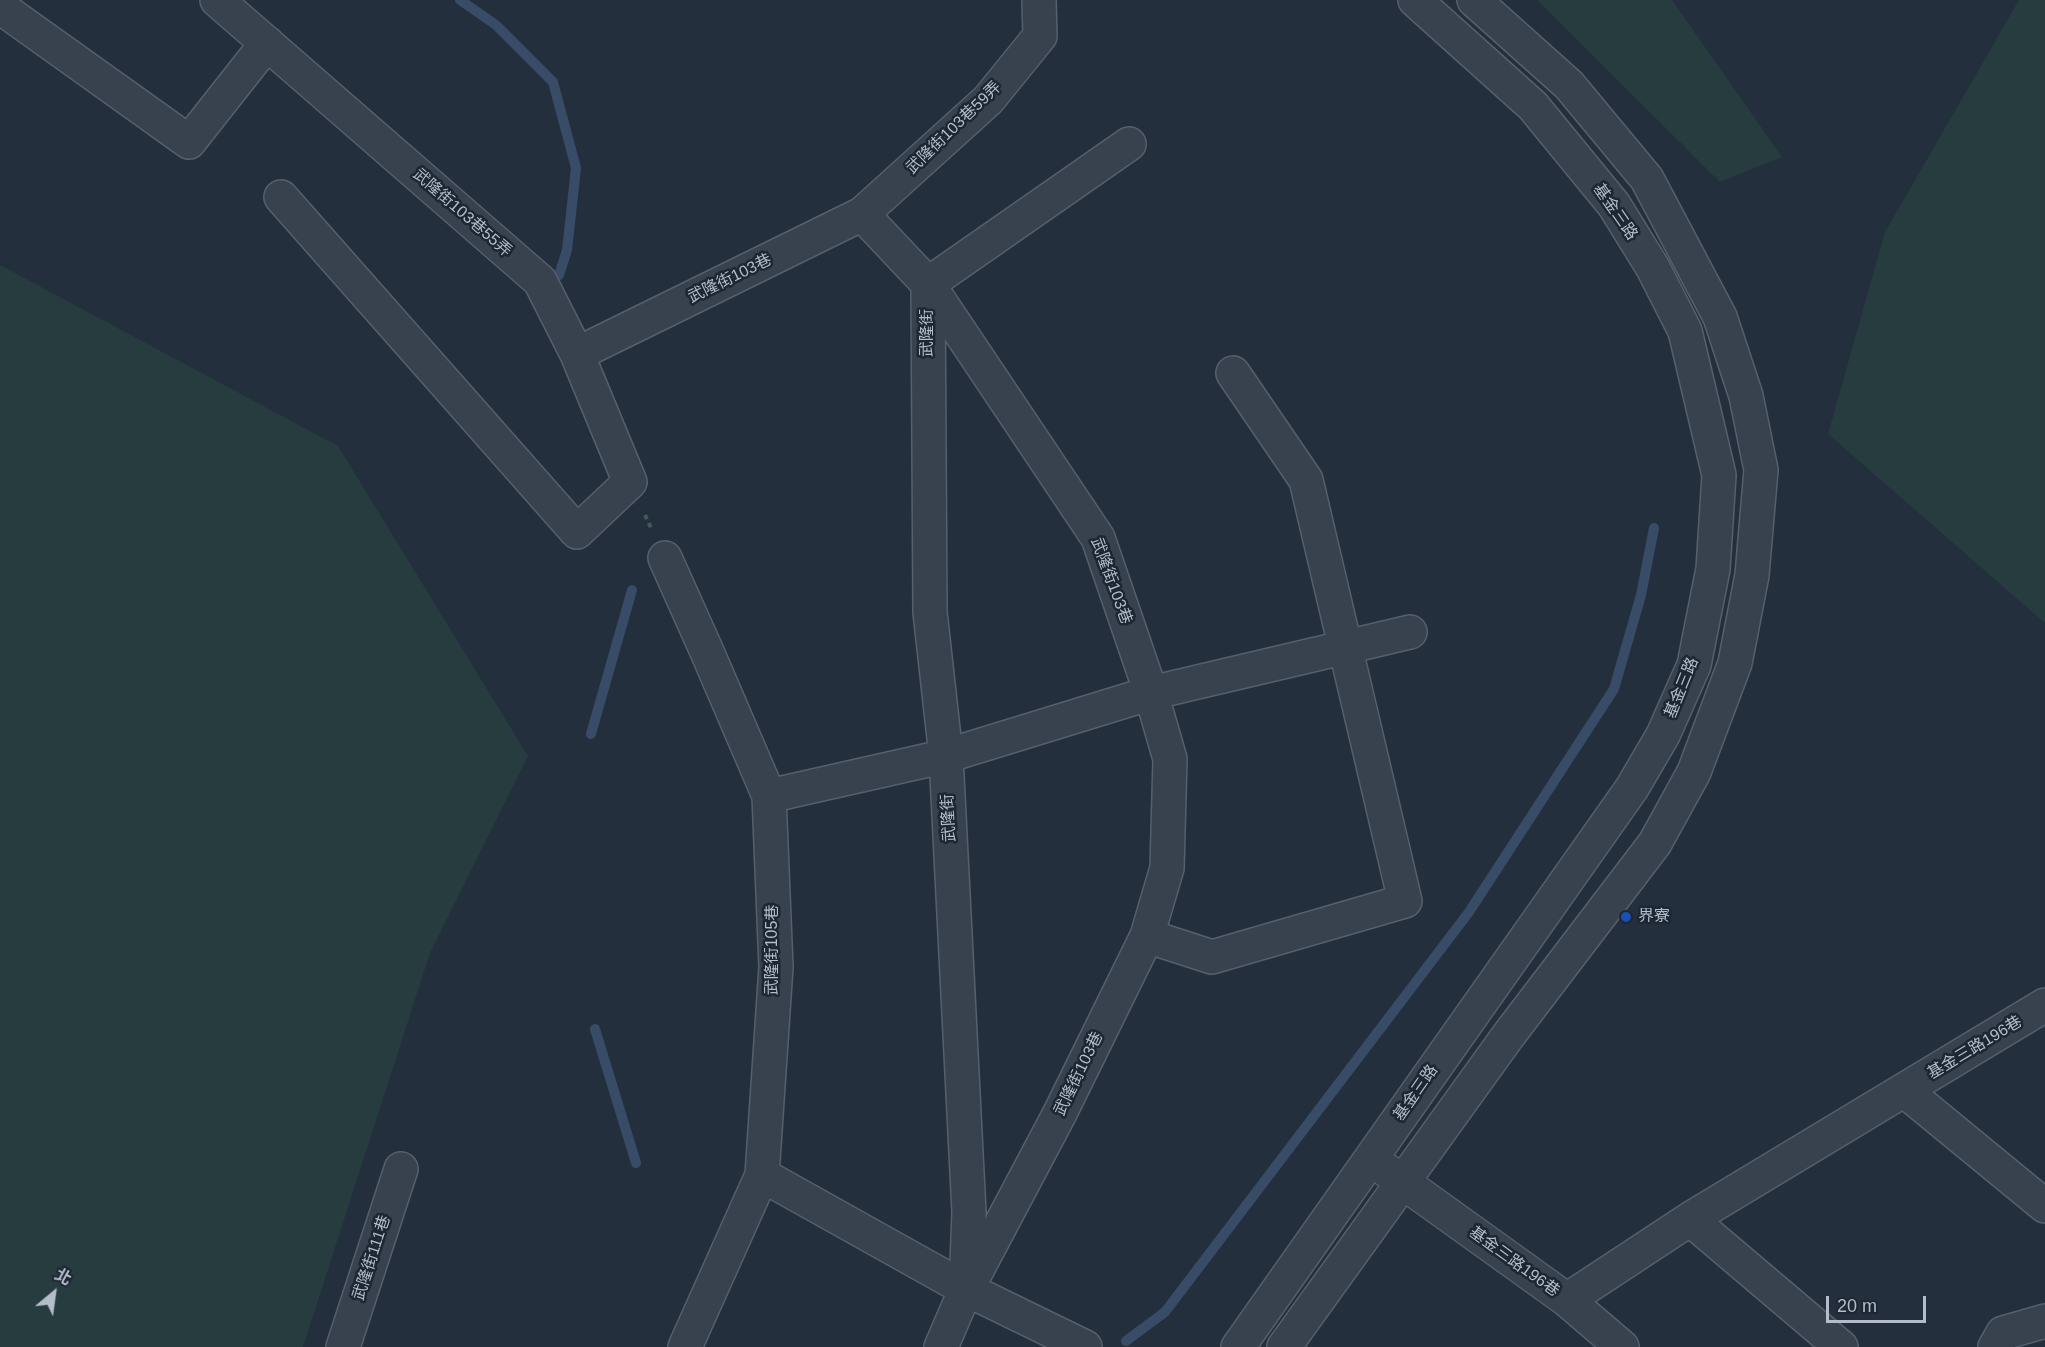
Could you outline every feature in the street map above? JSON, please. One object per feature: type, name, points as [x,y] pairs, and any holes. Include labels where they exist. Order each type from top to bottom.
[{"type":"street","name":"武隆街103巷55弄","points":[[217,0],[540,282],[577,354],[630,482]]},
{"type":"street","name":"武隆街103巷59弄","points":[[862,214],[988,100],[1040,36],[1039,0]]},
{"type":"street","name":"基金三路","points":[[1238,1347],[1632,788],[1663,735],[1694,665],[1713,569],[1719,475],[1685,331],[1653,267],[1619,214],[1533,106],[1415,0]]},
{"type":"street","points":[[1284,1347],[1508,1036],[1655,843],[1694,772],[1735,663],[1752,576],[1761,470],[1746,396],[1720,317],[1647,179],[1569,85],[1474,0]]},
{"type":"street","points":[[0,7],[189,142],[267,44]]},
{"type":"street","points":[[928,284],[1129,144]]},
{"type":"street","points":[[281,197],[576,531],[630,482]]},
{"type":"street","name":"武隆街103巷","points":[[577,354],[862,214],[928,284],[1098,538],[1151,693],[1170,759],[1167,868],[1147,936],[1060,1113],[966,1289]]},
{"type":"street","name":"武隆街","points":[[928,284],[930,612],[946,756],[969,1212],[966,1289],[941,1347]]},
{"type":"street","points":[[1147,936],[1212,957],[1405,902],[1306,480],[1233,373]]},
{"type":"street","name":"武隆街105巷","points":[[665,558],[769,796],[776,967],[762,1175],[685,1347]]},
{"type":"street","points":[[769,796],[946,756],[1151,693],[1410,632]]},
{"type":"street","name":"基金三路196巷","points":[[1369,1159],[1567,1300],[1690,1219],[2045,1005]]},
{"type":"street","name":"基金三路196巷","points":[[1905,1091],[2045,1206]]},
{"type":"street","name":"武隆街111巷","points":[[343,1347],[401,1169]]},
{"type":"street","points":[[762,1175],[966,1289],[1085,1347]]},
{"type":"street","points":[[1690,1219],[1841,1347]]},
{"type":"street","points":[[1567,1300],[1622,1347]]},
{"type":"street","points":[[1995,1347],[2002,1333],[2045,1321]]},
{"type":"path","points":[[630,482],[665,558]]},
{"type":"green space","points":[[1537,0],[1672,0],[1782,157],[1720,182]]},
{"type":"green space","points":[[2019,0],[2045,0],[2045,623],[1828,434],[1885,232]]},
{"type":"green space","points":[[0,265],[338,446],[528,756],[430,953],[303,1347],[0,1347]]},
{"type":"waterway","points":[[460,0],[496,25],[553,82],[576,168],[567,250],[559,275]]},
{"type":"waterway","points":[[1126,1341],[1165,1312],[1469,912],[1614,689],[1641,595],[1654,528]]},
{"type":"waterway","points":[[591,734],[632,590]]},
{"type":"waterway","points":[[595,1029],[636,1163]]},
{"type":"place","name":"界寮","points":[[1626,917]]}]
